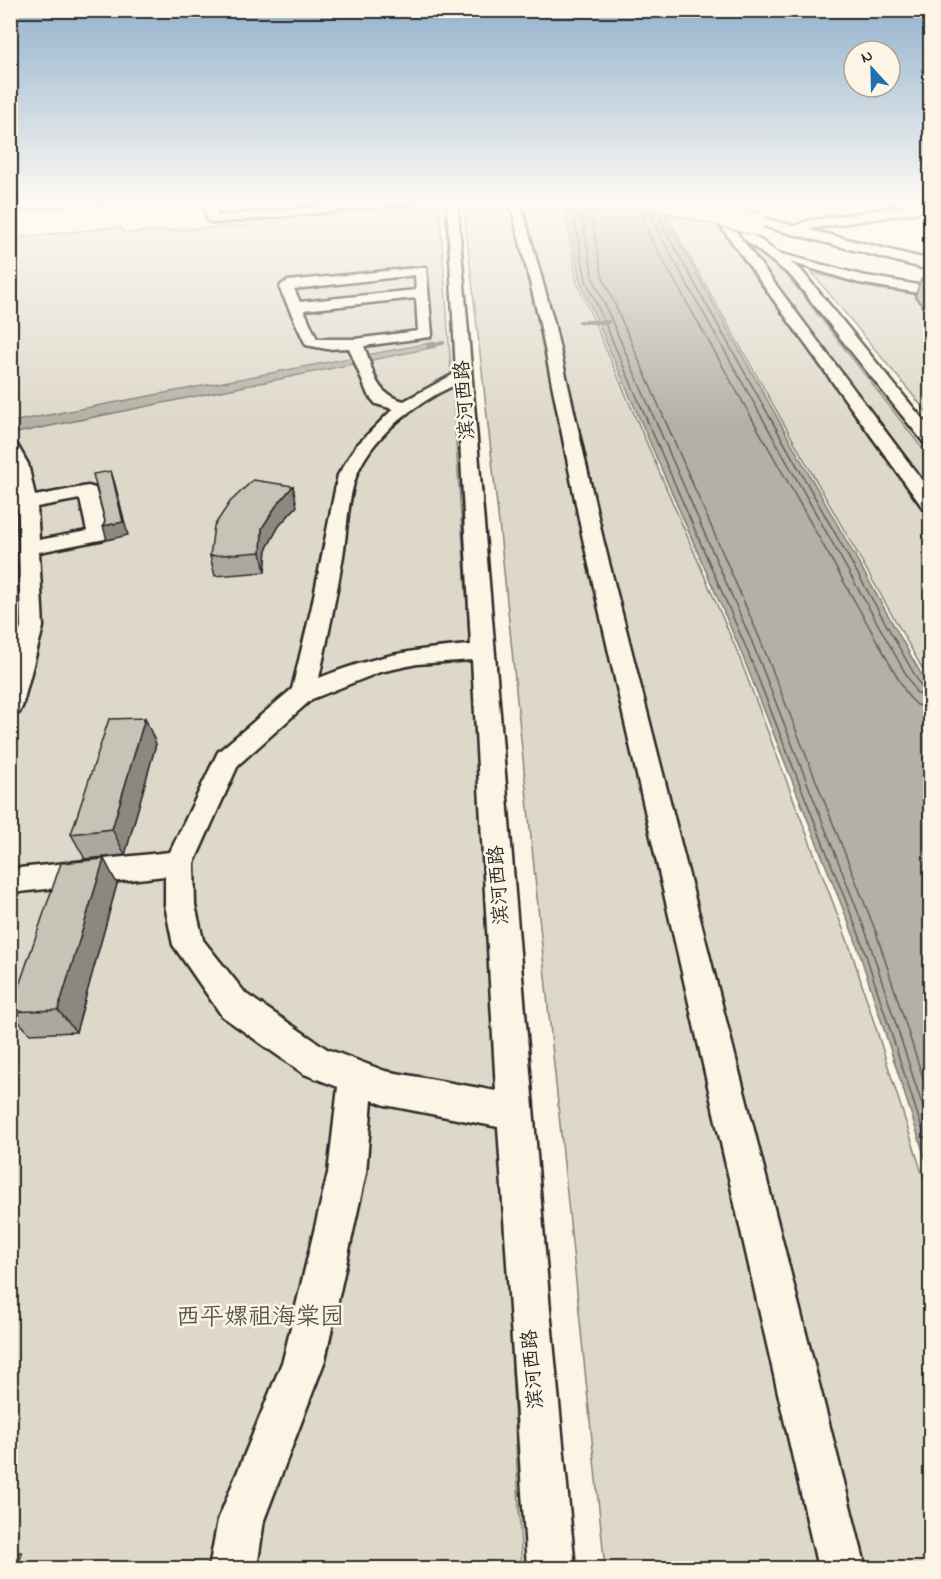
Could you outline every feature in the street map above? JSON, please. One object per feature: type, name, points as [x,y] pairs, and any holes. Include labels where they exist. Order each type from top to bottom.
[{"type":"street","points":[[389,323],[423,300],[451,275]]},
{"type":"street","name":"滨河西路","points":[[457,275],[516,1112],[551,1569]]},
{"type":"street","points":[[535,275],[599,562],[842,1569]]},
{"type":"street","points":[[762,275],[930,504]]},
{"type":"street","points":[[797,275],[930,439]]},
{"type":"street","points":[[845,275],[930,291]]},
{"type":"street","points":[[423,300],[425,334],[360,355],[311,342],[288,285],[294,282],[423,300],[461,331]]},
{"type":"street","points":[[298,313],[423,300]]},
{"type":"street","points":[[298,313],[330,330]]},
{"type":"street","points":[[360,355],[374,392],[382,400],[406,407]]},
{"type":"street","points":[[303,693],[323,612],[339,506],[352,466],[376,434],[406,407],[441,384],[464,375]]},
{"type":"street","points":[[10,447],[19,464],[19,503],[29,548],[32,627],[10,708]]},
{"type":"street","points":[[19,503],[88,492],[98,535],[29,548]]},
{"type":"street","points":[[483,652],[417,656],[374,665],[303,693],[227,759],[179,863],[180,905],[189,945],[234,1005],[316,1062],[385,1088],[516,1112]]},
{"type":"street","points":[[10,881],[179,863]]},
{"type":"street","points":[[233,1569],[241,1520],[304,1360],[347,1173],[356,1077]]},
{"type":"green space","name":"西平嫘祖海棠园","points":[[11,275],[444,275],[485,884],[522,1568],[11,1568]]},
{"type":"green space","points":[[471,275],[576,275],[737,651],[851,950],[930,1198],[930,1568],[605,1568],[500,532]]},
{"type":"green space","points":[[700,275],[787,275],[930,458],[930,682]]},
{"type":"green space","points":[[813,275],[881,290],[930,293],[930,416]]},
{"type":"water","points":[[579,275],[697,275],[930,690],[930,1173],[855,939],[739,647]]},
{"type":"water","points":[[435,342],[436,347],[11,434],[11,422]]},
{"type":"building","points":[[111,471],[123,522],[103,526],[105,521],[93,474]]},
{"type":"building","points":[[253,480],[293,486],[276,506],[262,528],[261,552],[210,556],[214,526],[230,502]]},
{"type":"building","points":[[145,718],[112,829],[71,834],[109,719]]},
{"type":"building","points":[[104,859],[58,1010],[10,1012],[61,863]]},
{"type":"waterway","points":[[580,322],[608,322]]},
{"type":"waterway","points":[[428,346],[443,343]]}]
